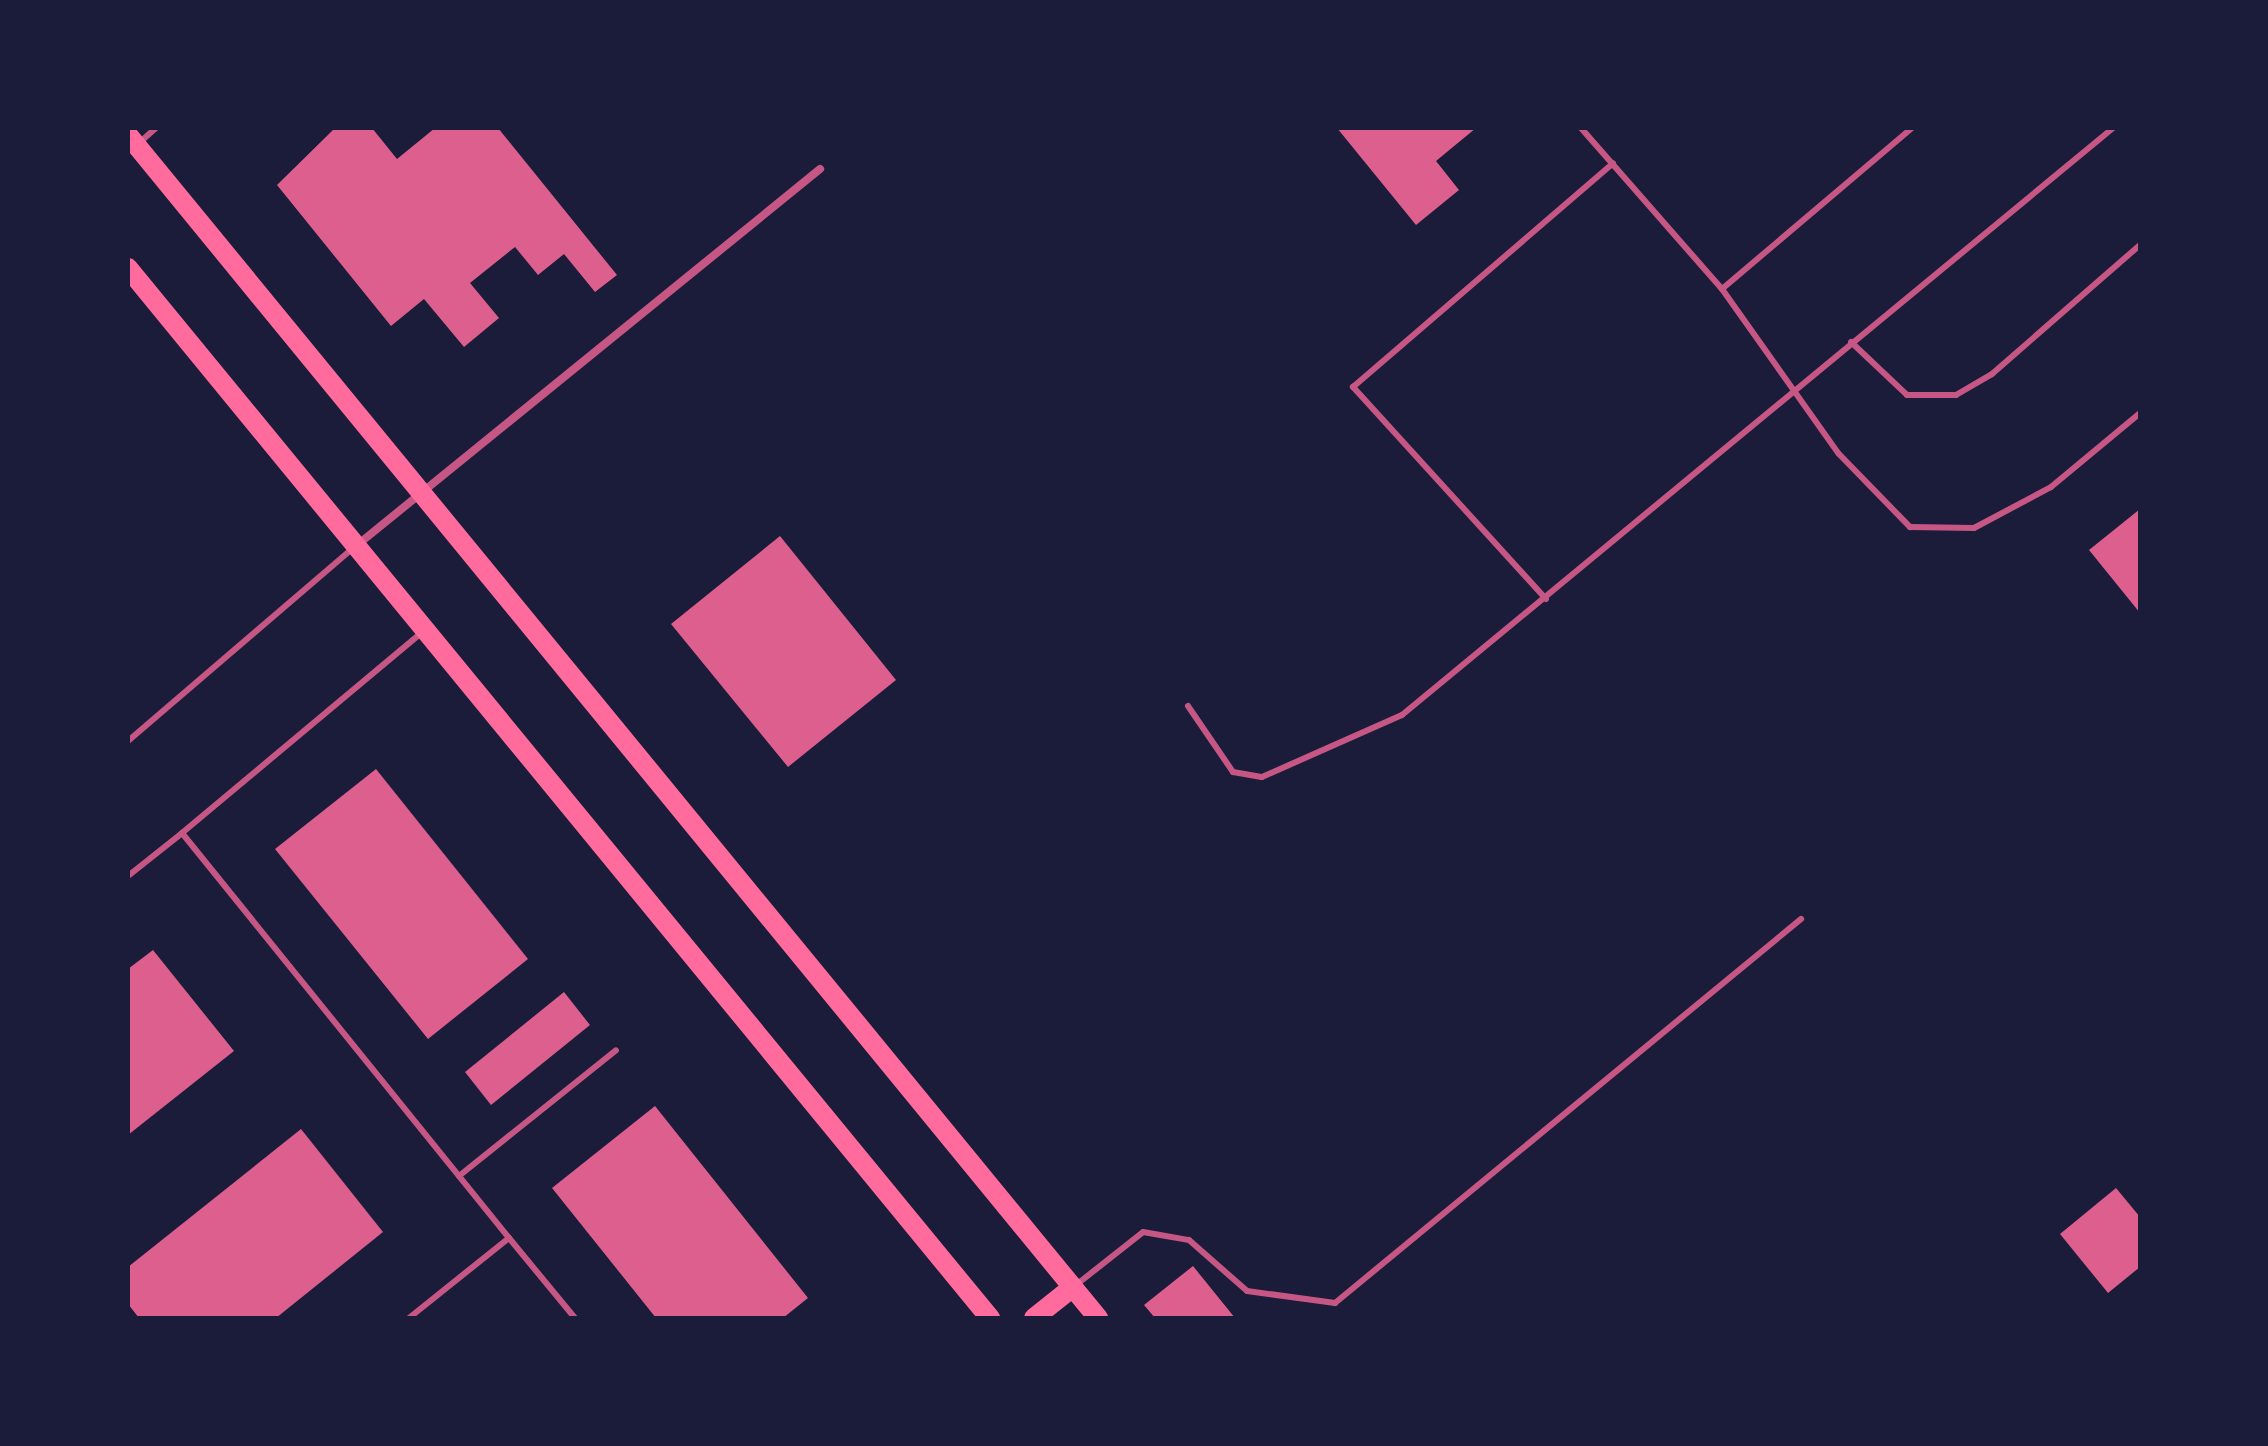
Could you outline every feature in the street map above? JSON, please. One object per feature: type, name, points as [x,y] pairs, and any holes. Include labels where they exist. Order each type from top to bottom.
[{"type":"main road","points":[[131,144],[422,492],[1098,1318]]},
{"type":"main road","points":[[128,268],[990,1318]]},
{"type":"main road","points":[[1034,1318],[1073,1287]]},
{"type":"street","points":[[355,546],[820,169]]},
{"type":"lane","points":[[131,144],[156,128]]},
{"type":"lane","points":[[1581,128],[1722,289],[1797,386],[1839,454],[1910,527],[1974,528],[2051,487],[2140,413]]},
{"type":"lane","points":[[1722,289],[1912,128]]},
{"type":"lane","points":[[1188,706],[1233,772],[1262,777],[1402,715],[2113,128]]},
{"type":"lane","points":[[1546,599],[1353,387],[1613,163]]},
{"type":"lane","points":[[1851,342],[1907,395],[1956,395],[1992,374],[2140,245]]},
{"type":"lane","points":[[128,741],[355,546]]},
{"type":"lane","points":[[128,876],[424,630]]},
{"type":"lane","points":[[182,833],[575,1318]]},
{"type":"lane","points":[[1073,1287],[1143,1232],[1189,1240],[1247,1291],[1335,1303],[1801,919]]},
{"type":"lane","points":[[459,1176],[616,1050]]},
{"type":"lane","points":[[409,1318],[509,1238]]},
{"type":"building","points":[[335,128],[372,128],[397,159],[435,128],[498,128],[617,275],[595,292],[564,254],[538,275],[515,247],[470,283],[499,318],[464,347],[424,299],[391,326],[277,185]]},
{"type":"building","points":[[1337,128],[1476,128],[1436,161],[1459,190],[1416,225]]},
{"type":"building","points":[[2140,509],[2140,613],[2089,550]]},
{"type":"building","points":[[780,536],[896,680],[788,767],[671,624]]},
{"type":"building","points":[[376,769],[528,959],[428,1039],[275,849]]},
{"type":"building","points":[[153,950],[234,1051],[128,1135],[128,969]]},
{"type":"building","points":[[564,992],[590,1025],[491,1105],[465,1072]]},
{"type":"building","points":[[655,1106],[808,1298],[783,1318],[656,1318],[552,1188]]},
{"type":"building","points":[[301,1129],[383,1232],[276,1318],[139,1318],[128,1304],[128,1267]]},
{"type":"building","points":[[2116,1188],[2140,1217],[2140,1267],[2108,1293],[2060,1234]]},
{"type":"building","points":[[1193,1266],[1235,1318],[1155,1318],[1144,1305]]}]
